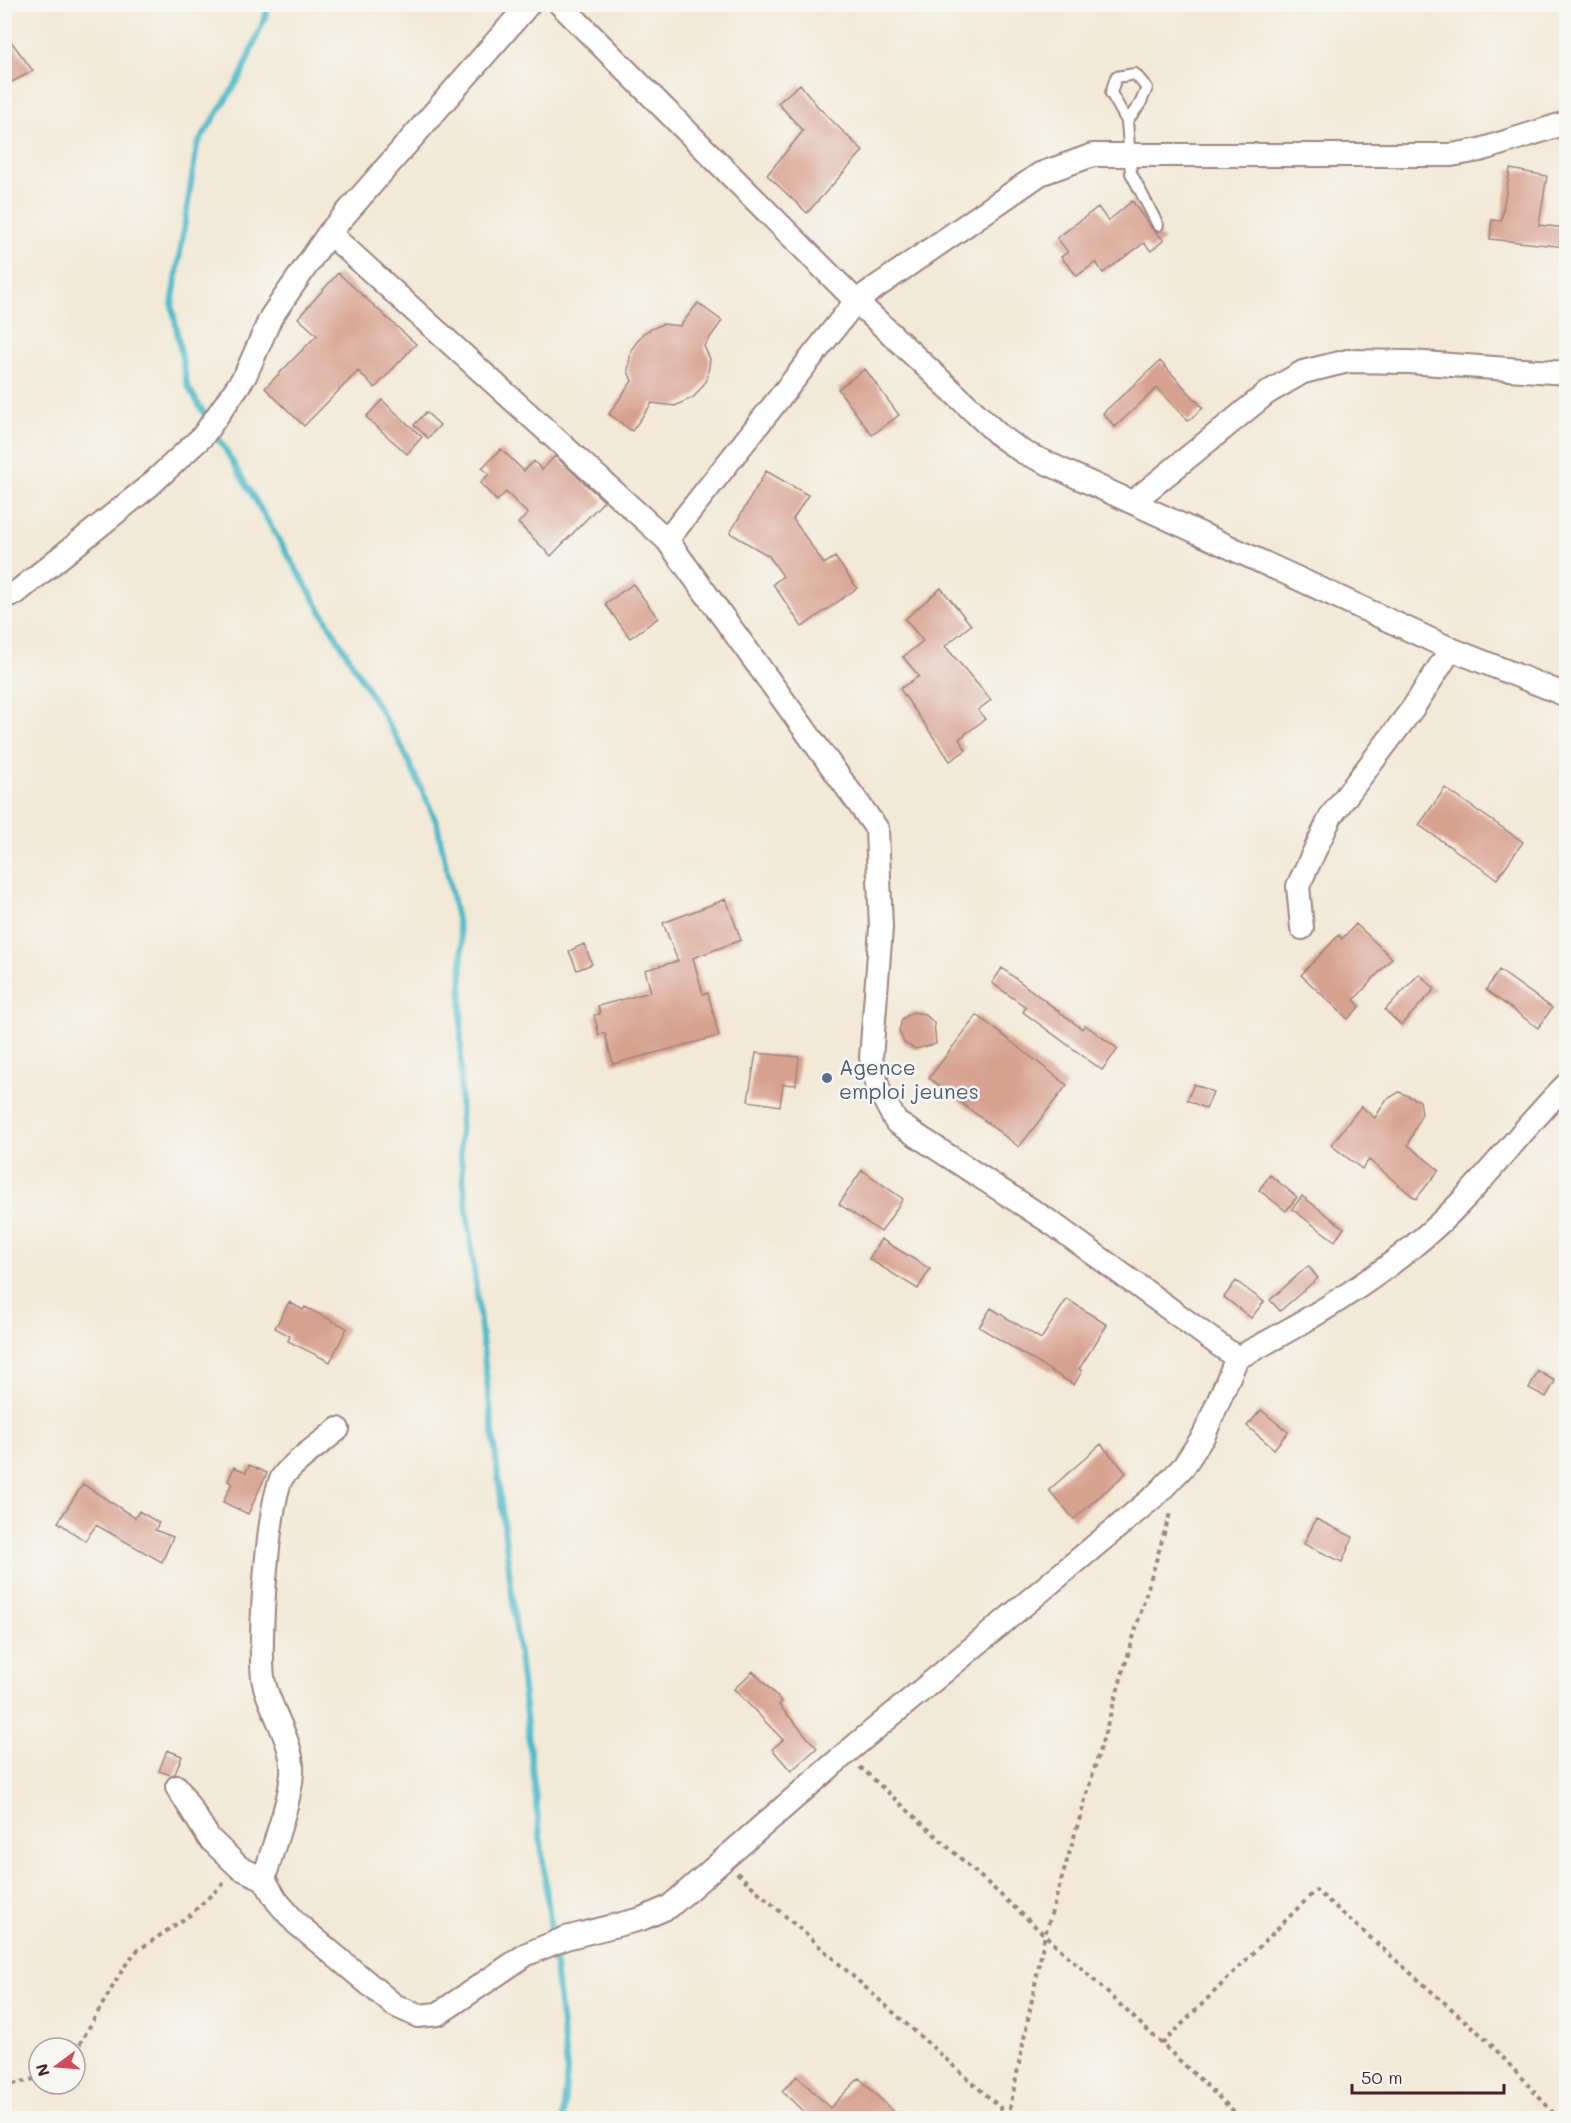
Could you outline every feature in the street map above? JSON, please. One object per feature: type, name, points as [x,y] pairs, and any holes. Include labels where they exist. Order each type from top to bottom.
[{"type":"street","points":[[4,597],[17,592],[149,486],[203,436],[245,376],[271,317],[329,233],[529,4]]},
{"type":"street","points":[[560,4],[856,301],[1000,436],[1023,452],[1451,649],[1566,695]]},
{"type":"street","points":[[668,540],[856,301],[1040,174],[1093,155],[1451,155],[1480,150],[1566,123]]},
{"type":"street","points":[[329,233],[668,540],[877,829],[881,928],[871,1058],[878,1088],[896,1122],[1053,1224],[1237,1358]]},
{"type":"street","points":[[1133,502],[1267,393],[1303,372],[1348,361],[1409,362],[1566,373]]},
{"type":"street","points":[[1302,928],[1298,886],[1330,816],[1413,708],[1451,649]]},
{"type":"street","points":[[177,1787],[209,1838],[240,1868],[264,1879],[277,1901],[296,1923],[394,2006],[418,2016],[428,2017],[438,2013],[527,1954],[566,1938],[641,1919],[669,1907],[845,1754],[1156,1495],[1184,1466],[1204,1435],[1237,1358],[1325,1310],[1392,1262],[1457,1206],[1566,1085]]},
{"type":"street","points":[[264,1879],[292,1774],[285,1740],[263,1681],[260,1656],[263,1601],[276,1494],[282,1477],[338,1429]]},
{"type":"lane","points":[[1126,121],[1131,172],[1158,225]]},
{"type":"path","points":[[1010,2117],[1045,1935],[1174,1500]]},
{"type":"path","points":[[845,1754],[1045,1935],[1241,2118]]},
{"type":"path","points":[[723,1860],[1010,2117]]},
{"type":"path","points":[[84,2036],[124,1967],[137,1951],[190,1915],[240,1868]]},
{"type":"path","points":[[1162,2044],[1316,1890],[1487,2040],[1558,2118]]},
{"type":"path","points":[[4,2086],[27,2081]]},
{"type":"building","points":[[4,32],[33,71],[4,86]]},
{"type":"building","points":[[800,84],[818,107],[863,151],[807,213],[767,175],[803,131],[778,103]]},
{"type":"building","points":[[1510,169],[1547,176],[1539,225],[1566,228],[1566,247],[1490,239],[1492,220],[1501,221]]},
{"type":"building","points":[[1132,201],[1152,229],[1164,240],[1151,251],[1144,243],[1103,273],[1096,262],[1077,276],[1061,257],[1068,252],[1057,238],[1098,207],[1108,221]]},
{"type":"building","points":[[338,273],[416,344],[375,388],[358,371],[304,426],[265,388],[317,335],[298,318]]},
{"type":"building","points":[[698,303],[722,321],[704,346],[710,359],[707,380],[694,397],[675,406],[652,403],[632,431],[609,414],[632,381],[628,371],[631,350],[643,333],[662,324],[680,326]]},
{"type":"building","points":[[1160,361],[1203,408],[1188,421],[1157,388],[1115,427],[1103,413]]},
{"type":"building","points":[[865,369],[899,415],[872,435],[838,389]]},
{"type":"building","points":[[382,400],[422,437],[407,454],[366,417]]},
{"type":"building","points":[[426,412],[440,425],[428,438],[414,425]]},
{"type":"building","points":[[501,449],[524,471],[534,461],[542,470],[555,456],[604,501],[551,556],[518,523],[528,514],[506,492],[497,501],[480,483],[489,474],[482,468]]},
{"type":"building","points":[[766,471],[808,495],[793,519],[824,564],[835,557],[857,588],[802,627],[773,584],[783,576],[769,556],[730,533]]},
{"type":"building","points":[[633,584],[658,618],[630,638],[605,604]]},
{"type":"building","points":[[941,588],[971,625],[945,646],[991,700],[978,710],[985,719],[959,739],[966,750],[950,761],[900,689],[919,676],[903,657],[923,641],[905,619]]},
{"type":"building","points":[[1445,788],[1523,842],[1497,879],[1419,825]]},
{"type":"building","points":[[726,899],[741,940],[693,958],[703,994],[708,993],[719,1036],[613,1064],[605,1033],[599,1035],[594,1015],[600,1014],[598,1006],[651,992],[645,970],[678,961],[663,923]]},
{"type":"building","points":[[1356,924],[1392,958],[1354,1000],[1360,1006],[1348,1019],[1301,975],[1339,935],[1342,939]]},
{"type":"building","points":[[584,944],[592,964],[577,970],[569,951]]},
{"type":"building","points":[[1002,968],[1082,1029],[1085,1025],[1118,1049],[1102,1070],[1023,1012],[1026,1007],[992,983]]},
{"type":"building","points":[[1499,970],[1552,1008],[1538,1028],[1486,990]]},
{"type":"building","points":[[1419,974],[1435,989],[1401,1025],[1385,1010]]},
{"type":"building","points":[[913,1012],[925,1014],[934,1023],[936,1044],[915,1049],[904,1043],[899,1031],[902,1019]]},
{"type":"building","points":[[977,1015],[1067,1085],[1019,1147],[929,1078]]},
{"type":"building","points":[[756,1053],[799,1057],[796,1085],[783,1084],[780,1106],[748,1101]]},
{"type":"building","points":[[1194,1084],[1213,1092],[1206,1109],[1187,1100]]},
{"type":"building","points":[[1399,1092],[1420,1101],[1422,1113],[1408,1145],[1439,1170],[1416,1199],[1369,1160],[1362,1169],[1331,1145],[1361,1106],[1375,1118],[1386,1100]]},
{"type":"building","points":[[862,1170],[903,1199],[881,1232],[839,1204]]},
{"type":"building","points":[[1270,1175],[1297,1197],[1286,1211],[1259,1190]]},
{"type":"building","points":[[1302,1196],[1344,1228],[1335,1241],[1292,1209]]},
{"type":"building","points":[[881,1239],[930,1269],[918,1289],[869,1259]]},
{"type":"building","points":[[1308,1266],[1318,1278],[1280,1311],[1270,1300]]},
{"type":"building","points":[[1236,1281],[1264,1302],[1251,1318],[1224,1297]]},
{"type":"building","points":[[1067,1299],[1107,1325],[1079,1369],[1082,1371],[1074,1385],[979,1327],[991,1308],[1041,1339]]},
{"type":"building","points":[[289,1302],[303,1310],[305,1307],[347,1328],[330,1362],[288,1341],[290,1336],[275,1328]]},
{"type":"building","points":[[1538,1371],[1555,1381],[1546,1397],[1529,1388]]},
{"type":"building","points":[[1261,1410],[1288,1432],[1274,1449],[1247,1426]]},
{"type":"building","points":[[1101,1444],[1126,1473],[1074,1519],[1049,1490]]},
{"type":"building","points":[[249,1465],[267,1473],[248,1514],[223,1502],[232,1483],[228,1481],[234,1467],[246,1472]]},
{"type":"building","points":[[83,1484],[135,1518],[139,1511],[159,1523],[155,1530],[173,1537],[162,1562],[96,1525],[85,1541],[58,1522]]},
{"type":"building","points":[[1316,1519],[1353,1537],[1342,1562],[1304,1544]]},
{"type":"building","points":[[753,1671],[782,1702],[779,1705],[817,1748],[791,1771],[772,1749],[783,1740],[734,1689]]},
{"type":"building","points":[[167,1750],[182,1756],[175,1774],[171,1775],[159,1771]]},
{"type":"building","points":[[797,2076],[830,2108],[859,2078],[900,2118],[810,2118],[782,2091]]},
{"type":"waterway","points":[[208,420],[187,385],[172,305],[197,145],[241,76],[270,4]]},
{"type":"waterway","points":[[213,429],[402,747],[437,823],[462,944],[460,1150],[552,1938]]},
{"type":"waterway","points":[[553,1948],[567,2071],[563,2118]]},
{"type":"place","name":"Agence emploi jeunes","points":[[827,1078]]}]
